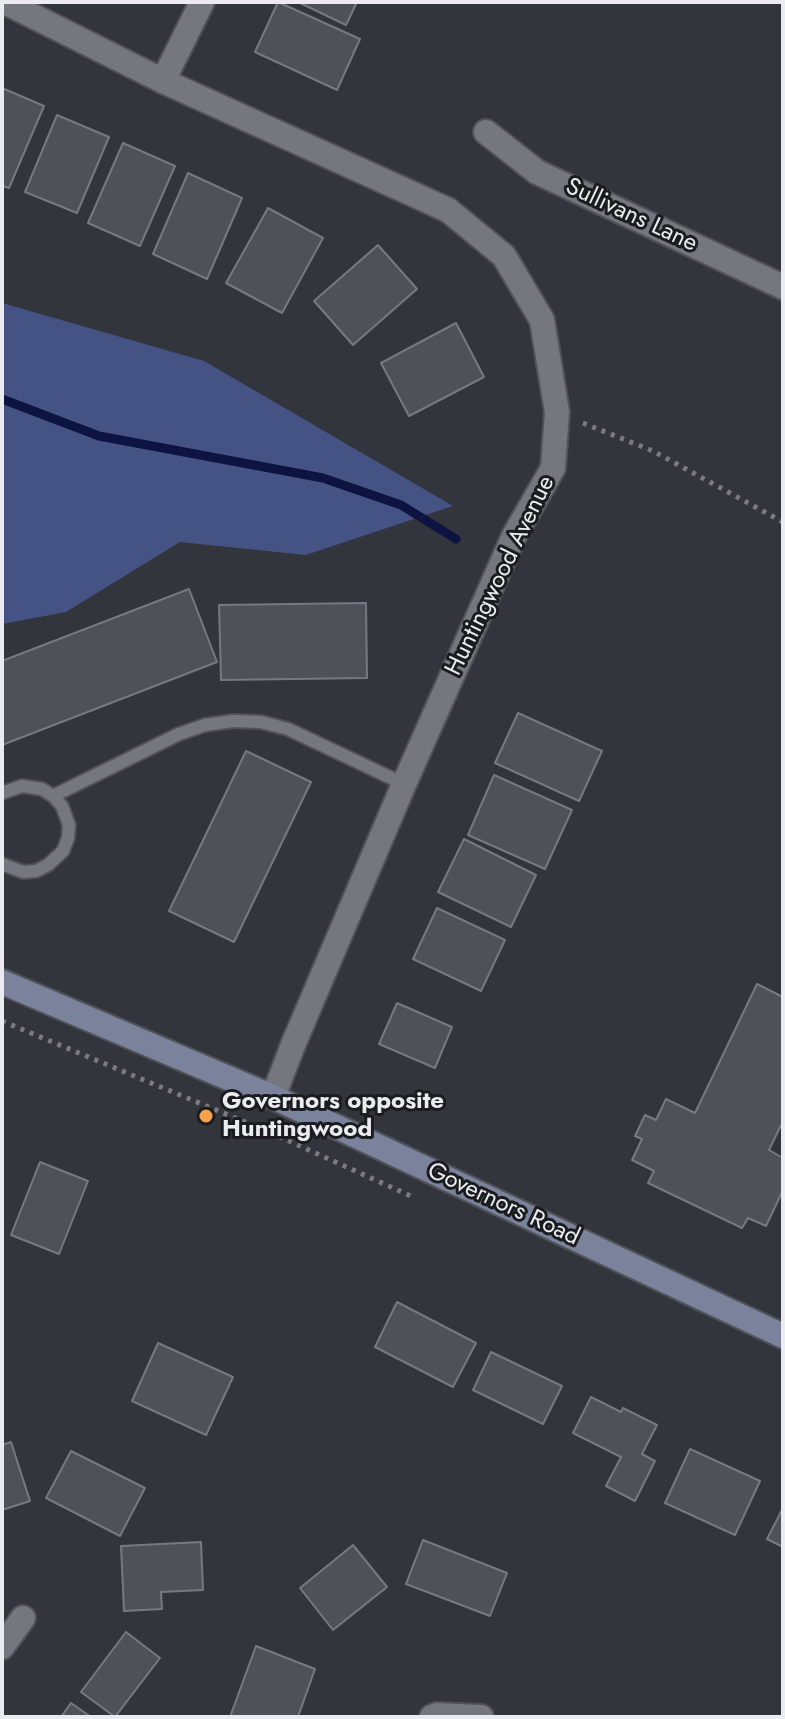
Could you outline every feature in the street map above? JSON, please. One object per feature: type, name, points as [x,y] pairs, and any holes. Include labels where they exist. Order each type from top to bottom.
[{"type":"main road","name":"Governors Road","points":[[2,982],[273,1097],[783,1336]]},
{"type":"street","name":"Huntingwood Avenue","points":[[5,2],[163,81],[448,210],[504,256],[542,320],[557,412],[553,468],[514,536],[404,784],[273,1097]]},
{"type":"street","points":[[163,81],[202,2]]},
{"type":"street","name":"Sullivans Lane","points":[[486,132],[537,172],[783,287]]},
{"type":"street","points":[[2,1647],[23,1618]]},
{"type":"street","points":[[432,1717],[481,1717]]},
{"type":"lane","points":[[53,796],[179,734],[205,725],[233,721],[261,722],[288,729],[404,784]]},
{"type":"lane","points":[[2,793],[29,785],[42,789],[53,796],[66,812],[69,825],[68,838],[58,857],[48,865],[29,872],[16,871],[2,864]]},
{"type":"path","points":[[582,422],[653,451],[783,522]]},
{"type":"path","points":[[2,1021],[269,1132],[426,1203]]},
{"type":"shaded area","points":[[2,303],[204,361],[453,506],[306,555],[180,542],[66,612],[2,624]]},
{"type":"building","points":[[278,2],[360,39],[337,90],[255,52]]},
{"type":"building","points":[[298,2],[357,2],[346,25]]},
{"type":"building","points":[[2,88],[44,106],[9,188],[2,186]]},
{"type":"building","points":[[57,115],[109,137],[77,213],[25,192]]},
{"type":"building","points":[[123,143],[175,166],[140,246],[88,223]]},
{"type":"building","points":[[188,173],[242,198],[207,279],[153,254]]},
{"type":"building","points":[[268,208],[323,238],[282,313],[226,283]]},
{"type":"building","points":[[378,245],[417,289],[353,345],[314,301]]},
{"type":"building","points":[[456,323],[484,377],[409,416],[381,363]]},
{"type":"building","points":[[189,589],[217,662],[2,745],[2,661]]},
{"type":"building","points":[[366,603],[367,678],[221,680],[219,605]]},
{"type":"building","points":[[518,713],[602,751],[579,801],[495,763]]},
{"type":"building","points":[[246,751],[311,782],[234,942],[169,911]]},
{"type":"building","points":[[494,775],[572,810],[545,869],[468,835]]},
{"type":"building","points":[[464,839],[536,875],[511,927],[438,892]]},
{"type":"building","points":[[437,908],[505,940],[481,991],[413,959]]},
{"type":"building","points":[[757,984],[783,997],[783,1121],[769,1150],[783,1158],[783,1190],[766,1226],[748,1218],[742,1228],[648,1183],[654,1171],[632,1160],[642,1139],[635,1136],[645,1115],[656,1120],[666,1099],[695,1113]]},
{"type":"building","points":[[397,1003],[452,1027],[435,1068],[379,1044]]},
{"type":"building","points":[[40,1162],[88,1181],[59,1254],[11,1235]]},
{"type":"building","points":[[397,1302],[476,1343],[453,1387],[375,1347]]},
{"type":"building","points":[[158,1343],[233,1377],[206,1435],[132,1401]]},
{"type":"building","points":[[491,1352],[562,1386],[543,1424],[473,1390]]},
{"type":"building","points":[[591,1397],[657,1425],[642,1454],[655,1461],[635,1501],[606,1486],[621,1457],[573,1433]]},
{"type":"building","points":[[11,1442],[30,1501],[2,1510],[2,1445]]},
{"type":"building","points":[[690,1449],[760,1481],[735,1535],[665,1503]]},
{"type":"building","points":[[71,1451],[145,1488],[120,1536],[46,1498]]},
{"type":"building","points":[[783,1508],[783,1547],[767,1539]]},
{"type":"building","points":[[423,1540],[507,1573],[490,1616],[406,1584]]},
{"type":"building","points":[[201,1542],[203,1590],[161,1592],[162,1609],[124,1611],[121,1546]]},
{"type":"building","points":[[353,1545],[387,1587],[333,1630],[300,1588]]},
{"type":"building","points":[[126,1632],[160,1658],[115,1717],[81,1692]]},
{"type":"building","points":[[256,1646],[315,1669],[298,1717],[230,1717]]},
{"type":"building","points":[[71,1703],[91,1717],[61,1717]]},
{"type":"waterway","points":[[2,399],[99,436],[323,478],[401,505],[456,539]]},
{"type":"place","name":"Governors opposite Huntingwood","points":[[206,1116]]}]
